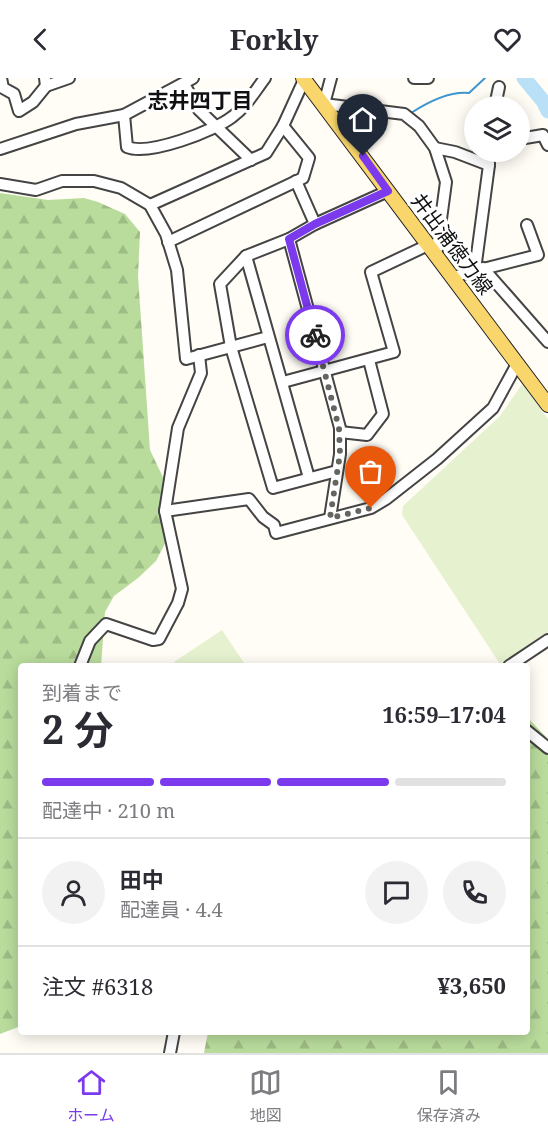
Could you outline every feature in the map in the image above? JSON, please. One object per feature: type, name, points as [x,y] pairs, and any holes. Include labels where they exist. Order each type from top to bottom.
[{"type":"main road","name":"井出浦徳力線","points":[[304,79],[548,405]]},
{"type":"street","points":[[1,78],[3,88],[14,94],[19,111],[33,102],[45,82],[69,78]]},
{"type":"street","points":[[168,78],[171,90]]},
{"type":"street","points":[[124,115],[127,147],[131,149],[170,145],[216,126],[241,110],[265,78]]},
{"type":"street","points":[[283,382],[394,352],[371,272],[432,250],[446,182],[435,148],[420,126],[404,114],[324,104],[331,78]]},
{"type":"street","points":[[414,78],[428,78]]},
{"type":"street","points":[[150,205],[266,153],[283,126],[304,79]]},
{"type":"street","points":[[0,149],[76,124],[124,115],[189,81],[199,110],[251,160]]},
{"type":"street","points":[[497,96],[499,87]]},
{"type":"street","points":[[168,242],[303,178],[309,158],[283,126]]},
{"type":"street","points":[[530,137],[543,135],[548,145]]},
{"type":"street","points":[[435,148],[455,152],[489,165]]},
{"type":"street","points":[[489,162],[479,269],[548,342]]},
{"type":"street","points":[[0,184],[36,190],[62,181],[94,181],[121,188],[150,205],[168,242],[177,270],[186,359],[268,337]]},
{"type":"street","points":[[296,181],[315,224]]},
{"type":"street","points":[[337,471],[273,488],[231,347],[220,284],[246,256],[289,239],[315,224],[388,191]]},
{"type":"street","points":[[454,277],[538,255],[527,225]]},
{"type":"street","points":[[289,239],[339,432],[337,471],[330,518]]},
{"type":"street","points":[[246,256],[309,478]]},
{"type":"street","points":[[81,663],[90,641],[106,624],[153,640],[159,639],[164,633],[182,589],[165,511],[178,428],[201,373],[198,355]]},
{"type":"street","points":[[339,432],[367,435],[383,414],[369,360]]},
{"type":"street","points":[[165,511],[249,499],[263,517],[274,525],[276,533],[371,508],[437,459],[493,408],[517,364]]},
{"type":"street","points":[[514,663],[548,640]]},
{"type":"street","points":[[530,733],[548,748]]},
{"type":"street","points":[[170,1053],[171,1035]]},
{"type":"green space","points":[[0,193],[48,200],[84,198],[125,214],[140,232],[138,276],[150,450],[170,492],[175,524],[156,561],[114,596],[105,612],[101,663],[18,663],[18,1027],[0,1034]]},
{"type":"green space","points":[[522,384],[548,419],[548,632],[502,663],[402,515],[403,506],[500,416]]},
{"type":"green space","points":[[222,630],[244,663],[175,663]]},
{"type":"green space","points":[[530,720],[548,739],[548,1053],[204,1053],[207,1035],[530,1035]]},
{"type":"waterway","points":[[411,113],[446,96],[469,93],[485,78]]},
{"type":"waterway","points":[[524,78],[543,101],[548,111]]},
{"type":"way so far","points":[[315,335],[339,428],[340,454],[330,518],[371,508]]},
{"type":"district","name":"志井四丁目","points":[[200,101]]},
{"type":"route","points":[[315,335],[289,239],[315,224],[388,191],[363,156]]}]
